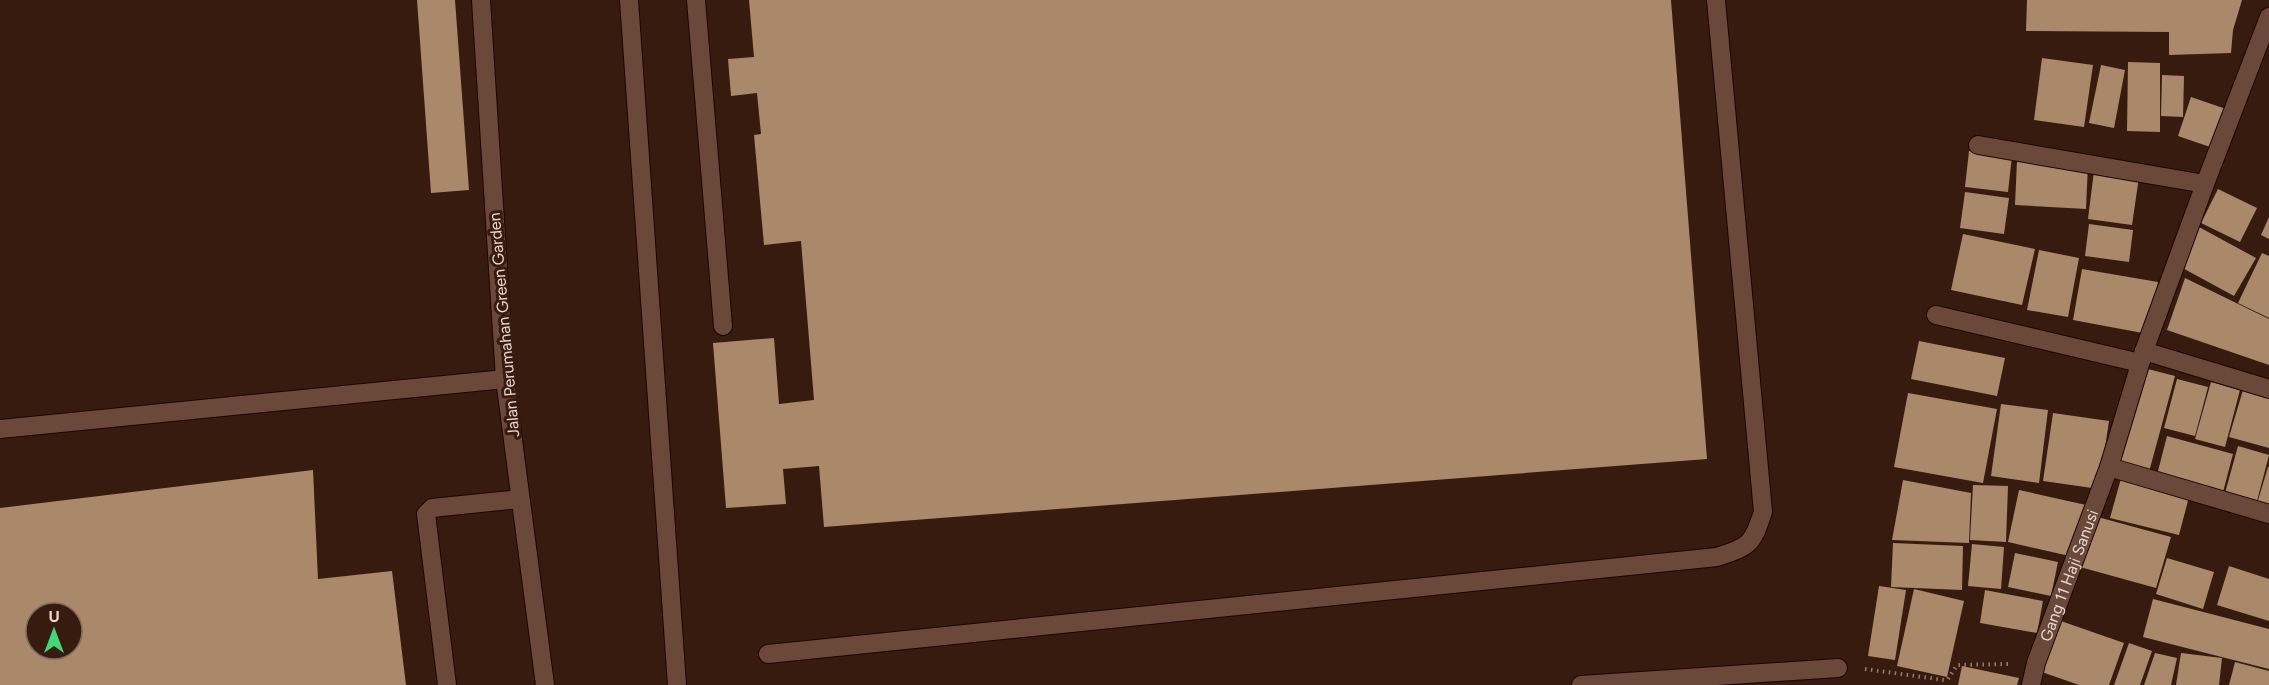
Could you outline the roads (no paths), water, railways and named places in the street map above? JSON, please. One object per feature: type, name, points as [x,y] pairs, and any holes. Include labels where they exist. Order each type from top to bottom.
[{"type":"street","name":"Jalan Perumahan Green Garden","points":[[481,0],[505,379],[545,685]]},
{"type":"street","points":[[629,0],[677,685]]},
{"type":"street","points":[[696,0],[723,326]]},
{"type":"street","points":[[768,654],[1717,557],[1741,549],[1755,537],[1763,512],[1716,0]]},
{"type":"street","name":"Gang 11 Haji Sanusi","points":[[2031,685],[2036,663],[2109,467],[2142,357],[2205,184],[2269,21]]},
{"type":"street","points":[[1978,145],[2205,184]]},
{"type":"street","points":[[1936,315],[2142,357],[2269,389]]},
{"type":"street","points":[[0,429],[505,379]]},
{"type":"street","points":[[2109,467],[2269,514]]},
{"type":"street","points":[[447,685],[426,514],[432,508],[520,499]]},
{"type":"street","points":[[1581,685],[1838,668]]}]
